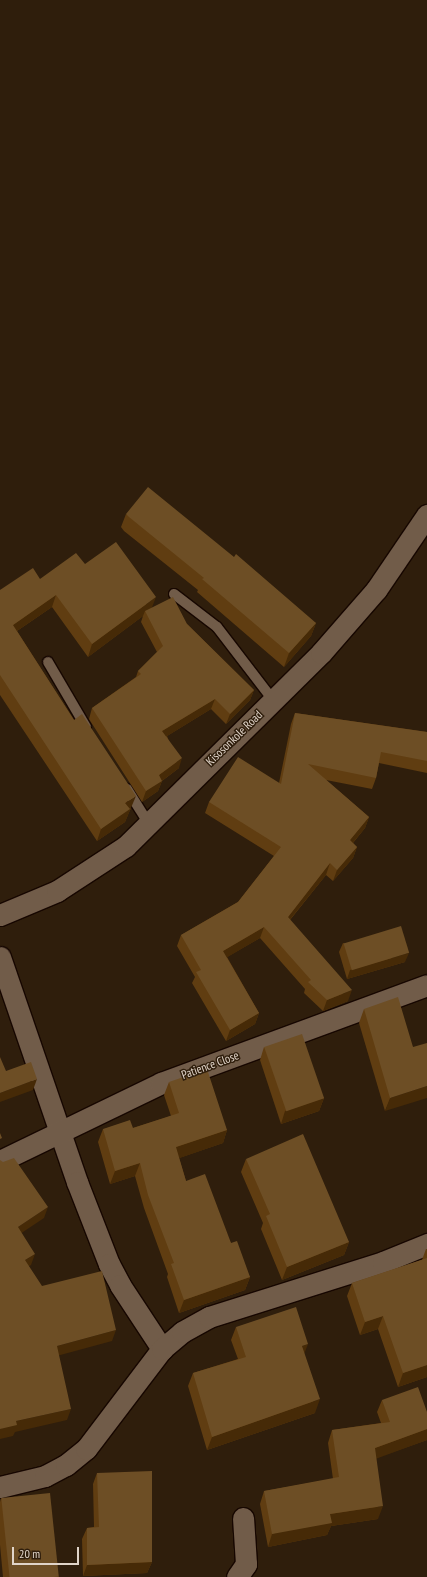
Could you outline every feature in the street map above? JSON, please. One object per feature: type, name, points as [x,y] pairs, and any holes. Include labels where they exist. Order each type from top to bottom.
[{"type":"street","name":"Kisosonkole Road","points":[[0,915],[58,891],[126,846],[346,625],[376,590],[427,515]]},
{"type":"street","points":[[0,957],[60,1132],[109,1264],[120,1285],[162,1349]]},
{"type":"street","name":"Patience Close","points":[[0,1161],[161,1083],[427,985]]},
{"type":"street","points":[[0,1487],[45,1476],[66,1465],[81,1453],[162,1349],[182,1332],[209,1317],[383,1262],[427,1244]]},
{"type":"street","points":[[237,1577],[246,1564],[243,1518]]},
{"type":"lane","points":[[174,594],[217,627],[273,700]]},
{"type":"lane","points":[[48,662],[90,734]]},
{"type":"lane","points":[[119,778],[148,823]]},
{"type":"building","points":[[148,487],[234,557],[236,554],[316,623],[289,653],[202,579],[204,578],[126,514]]},
{"type":"building","points":[[116,542],[156,597],[92,644],[56,595],[13,625],[74,720],[82,714],[136,796],[125,803],[130,809],[101,829],[0,675],[0,590],[33,568],[40,579],[76,553],[85,564]]},
{"type":"building","points":[[173,597],[187,624],[254,690],[230,714],[215,699],[162,731],[182,758],[159,775],[162,781],[146,791],[92,708],[141,674],[138,671],[163,646],[145,611]]},
{"type":"building","points":[[295,713],[427,732],[427,761],[381,752],[376,778],[308,764],[369,817],[350,840],[357,847],[337,870],[330,863],[288,917],[352,990],[327,1000],[308,982],[311,980],[264,927],[223,951],[259,1013],[230,1030],[196,972],[201,970],[181,935],[238,902],[281,847],[209,802],[238,757],[281,784]]},
{"type":"building","points":[[401,926],[409,953],[352,970],[344,944]]},
{"type":"building","points":[[398,997],[413,1047],[427,1043],[427,1086],[390,1098],[364,1009]]},
{"type":"building","points":[[302,1034],[324,1098],[286,1111],[264,1047]]},
{"type":"building","points":[[0,1057],[6,1071],[31,1062],[37,1079],[0,1093]]},
{"type":"building","points":[[207,1069],[227,1130],[176,1147],[186,1181],[205,1174],[231,1243],[237,1241],[250,1277],[184,1300],[171,1264],[174,1263],[148,1195],[140,1163],[115,1171],[103,1129],[130,1120],[133,1128],[179,1113],[169,1082]]},
{"type":"building","points":[[303,1134],[349,1242],[287,1267],[266,1216],[270,1214],[246,1159]]},
{"type":"building","points":[[14,1158],[48,1207],[18,1227],[35,1254],[25,1260],[42,1286],[102,1271],[116,1330],[57,1346],[71,1409],[16,1421],[17,1425],[0,1429],[0,1160],[3,1162]]},
{"type":"building","points":[[427,1258],[427,1365],[403,1373],[383,1316],[365,1322],[352,1283]]},
{"type":"building","points":[[296,1307],[308,1344],[302,1346],[320,1399],[212,1437],[193,1373],[246,1357],[236,1327]]},
{"type":"building","points":[[418,1387],[427,1412],[427,1429],[375,1448],[383,1506],[330,1514],[332,1523],[272,1534],[264,1491],[339,1477],[332,1430],[390,1422],[382,1400]]},
{"type":"building","points":[[152,1471],[152,1562],[87,1565],[87,1528],[99,1527],[97,1473]]},
{"type":"building","points":[[50,1493],[59,1577],[10,1577],[1,1498]]}]
